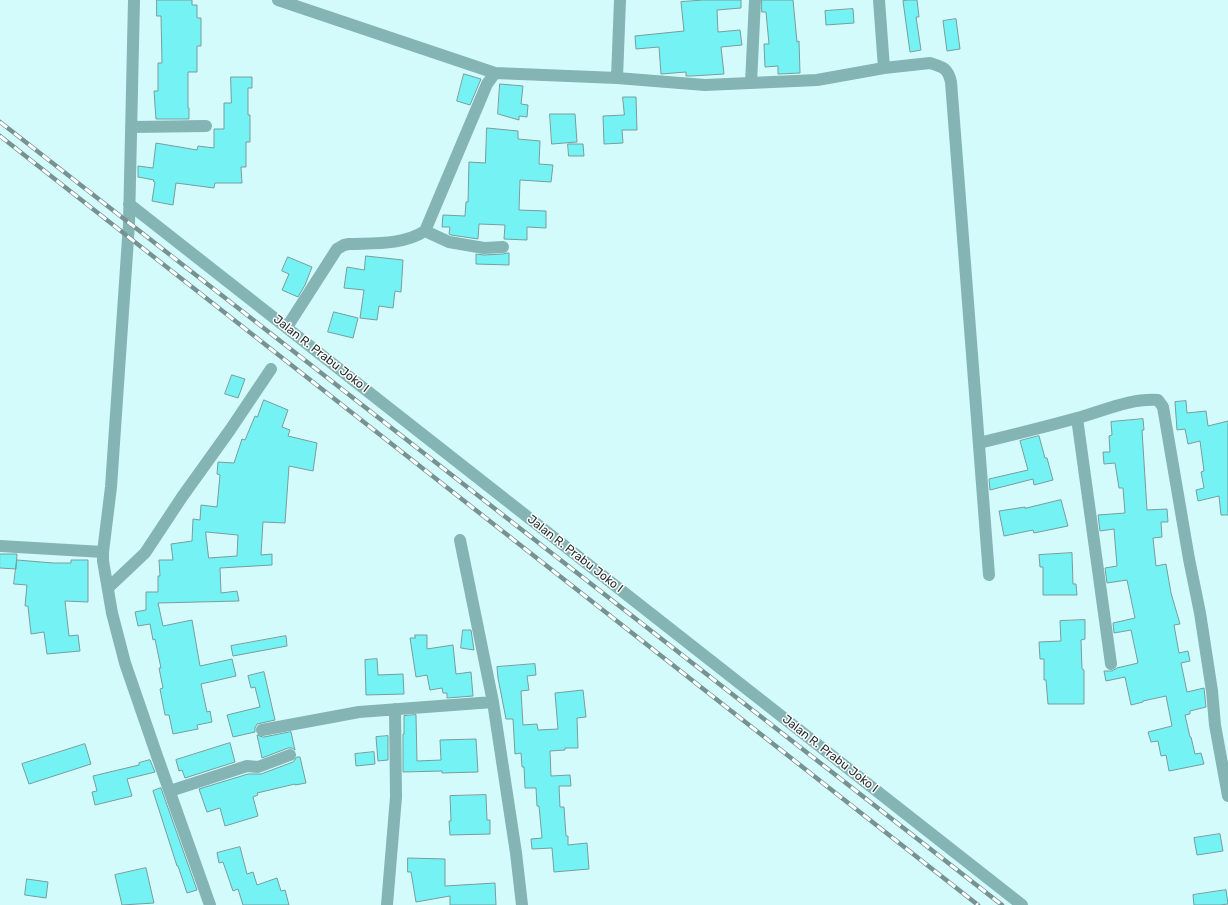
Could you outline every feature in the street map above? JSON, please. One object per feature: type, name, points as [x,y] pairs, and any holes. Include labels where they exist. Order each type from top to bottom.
[{"type":"street","points":[[134,0],[129,204],[111,487],[103,557],[112,614],[125,663],[156,756],[170,791],[210,905]]},
{"type":"street","points":[[278,0],[495,72],[617,78],[705,85],[817,80],[884,68],[930,63],[944,68],[950,77],[989,575]]},
{"type":"street","points":[[617,78],[620,0]]},
{"type":"street","points":[[751,83],[755,0]]},
{"type":"street","points":[[879,0],[884,68]]},
{"type":"street","points":[[287,327],[337,249],[349,244],[392,242],[415,237],[425,231],[487,84],[495,72]]},
{"type":"street","points":[[131,127],[206,126]]},
{"type":"street","name":"Jalan R. Prabu Joko I","points":[[129,204],[1022,905]]},
{"type":"street","points":[[425,231],[449,242],[484,248],[503,247]]},
{"type":"street","points":[[108,583],[145,553],[271,369]]},
{"type":"street","points":[[979,443],[1077,418],[1132,402],[1158,400],[1163,407],[1189,559],[1200,613],[1211,683],[1215,726],[1228,796]]},
{"type":"street","points":[[1077,418],[1111,664]]},
{"type":"street","points":[[460,540],[493,702],[516,854],[522,905]]},
{"type":"street","points":[[0,546],[103,557]]},
{"type":"street","points":[[262,730],[359,712],[493,702]]},
{"type":"street","points":[[387,905],[396,797],[395,709]]},
{"type":"street","points":[[170,791],[247,766],[258,767],[290,755]]},
{"type":"building","points":[[157,0],[192,0],[192,5],[197,5],[197,18],[201,18],[201,46],[197,46],[197,72],[188,72],[189,119],[156,119],[154,91],[158,91],[158,63],[162,63],[161,16],[157,16]]},
{"type":"building","points":[[704,0],[741,0],[741,8],[717,10],[718,32],[740,30],[742,45],[721,47],[724,74],[686,76],[686,72],[661,74],[659,47],[636,49],[635,36],[684,31],[681,2]]},
{"type":"building","points":[[762,0],[793,0],[797,42],[799,41],[800,73],[778,74],[778,66],[765,67],[764,44],[769,44],[766,12],[762,12]]},
{"type":"building","points":[[917,0],[919,17],[916,17],[921,50],[910,52],[903,1]]},
{"type":"building","points":[[853,9],[854,23],[826,25],[825,11]]},
{"type":"building","points":[[956,19],[960,49],[947,51],[943,21]]},
{"type":"building","points":[[464,74],[481,79],[470,105],[457,101]]},
{"type":"building","points":[[231,77],[252,77],[252,88],[248,88],[250,142],[246,142],[246,167],[241,167],[242,183],[215,183],[214,188],[176,183],[173,205],[152,201],[155,182],[153,181],[154,180],[138,177],[138,166],[153,168],[156,143],[197,150],[198,146],[214,148],[214,129],[224,129],[224,103],[231,103]]},
{"type":"building","points":[[500,84],[523,86],[521,104],[528,105],[527,117],[519,116],[519,120],[498,114]]},
{"type":"building","points":[[623,97],[636,97],[637,130],[622,130],[623,143],[604,144],[603,116],[624,115]]},
{"type":"building","points":[[550,114],[575,114],[577,142],[552,144]]},
{"type":"building","points":[[487,128],[518,131],[518,139],[540,141],[539,164],[553,165],[551,182],[520,180],[519,210],[546,211],[546,228],[527,227],[527,240],[504,239],[505,225],[479,224],[478,239],[451,235],[449,234],[450,227],[442,227],[443,215],[465,216],[466,202],[468,202],[469,162],[485,163]]},
{"type":"building","points":[[568,144],[583,144],[584,156],[569,156]]},
{"type":"building","points":[[509,253],[509,265],[476,264],[476,254],[484,255]]},
{"type":"building","points":[[366,256],[403,260],[401,292],[395,291],[393,308],[379,306],[377,320],[360,318],[364,290],[344,288],[347,267],[364,270]]},
{"type":"building","points":[[288,257],[312,267],[305,285],[298,297],[282,290],[289,274],[282,271]]},
{"type":"building","points":[[334,312],[358,318],[353,338],[328,332]]},
{"type":"building","points":[[232,375],[245,379],[238,398],[225,394]]},
{"type":"building","points":[[264,400],[288,410],[282,427],[290,430],[288,436],[317,443],[313,471],[289,466],[285,523],[263,522],[261,555],[272,554],[272,565],[220,568],[221,593],[237,591],[239,601],[158,603],[163,626],[192,620],[200,666],[232,659],[236,676],[201,684],[207,712],[210,711],[212,722],[197,725],[198,729],[173,734],[169,715],[165,715],[160,689],[163,688],[159,668],[161,668],[155,639],[153,640],[150,624],[138,626],[135,612],[146,610],[146,592],[158,592],[158,576],[160,576],[159,560],[173,560],[171,544],[192,541],[193,519],[200,520],[201,505],[217,507],[220,475],[217,474],[218,462],[234,463],[242,439],[245,440],[255,416],[257,417]],"holes":[[[206,532],[238,535],[237,556],[209,558]]]},
{"type":"building","points":[[1186,401],[1187,413],[1206,411],[1208,426],[1228,421],[1228,515],[1221,515],[1219,496],[1198,501],[1196,490],[1204,488],[1201,472],[1204,471],[1200,441],[1188,444],[1185,429],[1177,430],[1175,402]]},
{"type":"building","points":[[1143,419],[1144,430],[1142,430],[1147,510],[1167,509],[1168,522],[1161,522],[1162,537],[1153,538],[1156,566],[1166,564],[1171,593],[1180,624],[1174,625],[1179,653],[1188,651],[1190,661],[1181,663],[1187,692],[1204,688],[1206,707],[1190,711],[1190,714],[1185,715],[1195,754],[1201,753],[1204,764],[1169,771],[1166,755],[1161,756],[1158,741],[1151,742],[1148,732],[1172,726],[1166,696],[1131,705],[1125,677],[1106,681],[1104,671],[1112,671],[1117,668],[1138,663],[1131,630],[1114,633],[1113,623],[1135,618],[1127,580],[1107,583],[1105,568],[1117,566],[1114,529],[1100,531],[1098,515],[1125,513],[1123,488],[1119,488],[1115,463],[1104,464],[1103,452],[1110,452],[1109,436],[1112,435],[1111,422]]},
{"type":"building","points":[[1039,436],[1053,480],[1034,485],[1033,479],[990,490],[989,479],[1028,470],[1020,441]]},
{"type":"building","points":[[1061,500],[1068,526],[1034,533],[1033,530],[1004,536],[999,511],[1025,508]]},
{"type":"building","points":[[1072,553],[1073,584],[1076,584],[1077,595],[1043,595],[1043,567],[1040,567],[1039,555]]},
{"type":"building","points":[[0,554],[17,554],[16,569],[0,568]]},
{"type":"building","points":[[17,560],[71,563],[71,560],[88,560],[88,602],[65,601],[69,636],[78,635],[80,651],[47,654],[44,632],[31,634],[28,606],[25,606],[27,585],[14,584]]},
{"type":"building","points":[[1085,620],[1085,639],[1081,640],[1082,669],[1084,670],[1084,704],[1048,704],[1046,680],[1044,680],[1044,659],[1040,659],[1039,642],[1061,641],[1060,621]]},
{"type":"building","points":[[463,630],[471,630],[474,650],[461,648]]},
{"type":"building","points":[[415,635],[427,635],[427,649],[453,645],[456,674],[471,672],[473,696],[447,698],[447,693],[443,693],[442,688],[430,690],[427,675],[416,677],[410,638],[415,638]]},
{"type":"building","points":[[286,636],[287,646],[233,656],[231,646]]},
{"type":"building","points":[[377,659],[378,675],[403,674],[404,694],[366,695],[365,660]]},
{"type":"building","points":[[535,664],[536,675],[527,676],[529,690],[521,691],[523,725],[537,724],[538,730],[558,729],[555,693],[583,690],[586,717],[577,718],[578,748],[565,748],[565,750],[550,751],[551,776],[570,775],[571,786],[559,786],[560,807],[564,807],[568,845],[587,843],[589,869],[554,872],[552,848],[532,849],[531,839],[542,838],[536,788],[525,788],[524,767],[522,767],[521,753],[515,754],[513,719],[506,719],[497,667]]},
{"type":"building","points":[[264,672],[275,720],[257,724],[255,732],[233,737],[227,715],[260,707],[255,687],[251,688],[248,676]]},
{"type":"building","points":[[416,715],[417,761],[441,760],[440,740],[476,739],[478,772],[403,772],[404,716]]},
{"type":"building","points":[[291,732],[295,750],[288,748],[262,758],[257,735],[263,737]]},
{"type":"building","points":[[388,736],[388,760],[378,761],[376,737]]},
{"type":"building","points":[[230,743],[235,762],[185,778],[182,770],[179,771],[176,760]]},
{"type":"building","points":[[85,744],[91,764],[29,784],[22,764]]},
{"type":"building","points":[[374,752],[375,764],[356,766],[355,754]]},
{"type":"building","points":[[297,757],[300,757],[306,783],[295,784],[257,793],[258,795],[253,797],[258,816],[225,826],[220,808],[207,812],[199,789],[248,774],[261,774],[293,762]]},
{"type":"building","points":[[150,760],[155,772],[127,779],[132,796],[95,805],[92,792],[97,791],[93,776],[139,765],[139,763]]},
{"type":"building","points":[[161,788],[197,890],[187,893],[153,791]]},
{"type":"building","points":[[486,795],[487,820],[490,820],[490,834],[450,835],[450,796]]},
{"type":"building","points":[[1220,834],[1223,851],[1197,855],[1194,838]]},
{"type":"building","points":[[240,847],[247,874],[253,872],[257,885],[277,878],[281,891],[285,890],[289,905],[243,905],[238,889],[233,891],[223,862],[219,863],[217,853]]},
{"type":"building","points":[[408,858],[445,859],[445,886],[495,883],[496,905],[450,905],[450,896],[416,902],[411,872],[408,872]]},
{"type":"building","points":[[146,868],[154,903],[122,905],[115,875]]},
{"type":"building","points":[[27,879],[48,882],[46,898],[25,895]]},
{"type":"building","points":[[1226,890],[1228,904],[1194,905],[1193,895]]},
{"type":"railway","points":[[0,122],[1002,905]]},
{"type":"railway","points":[[0,136],[978,905]]}]
